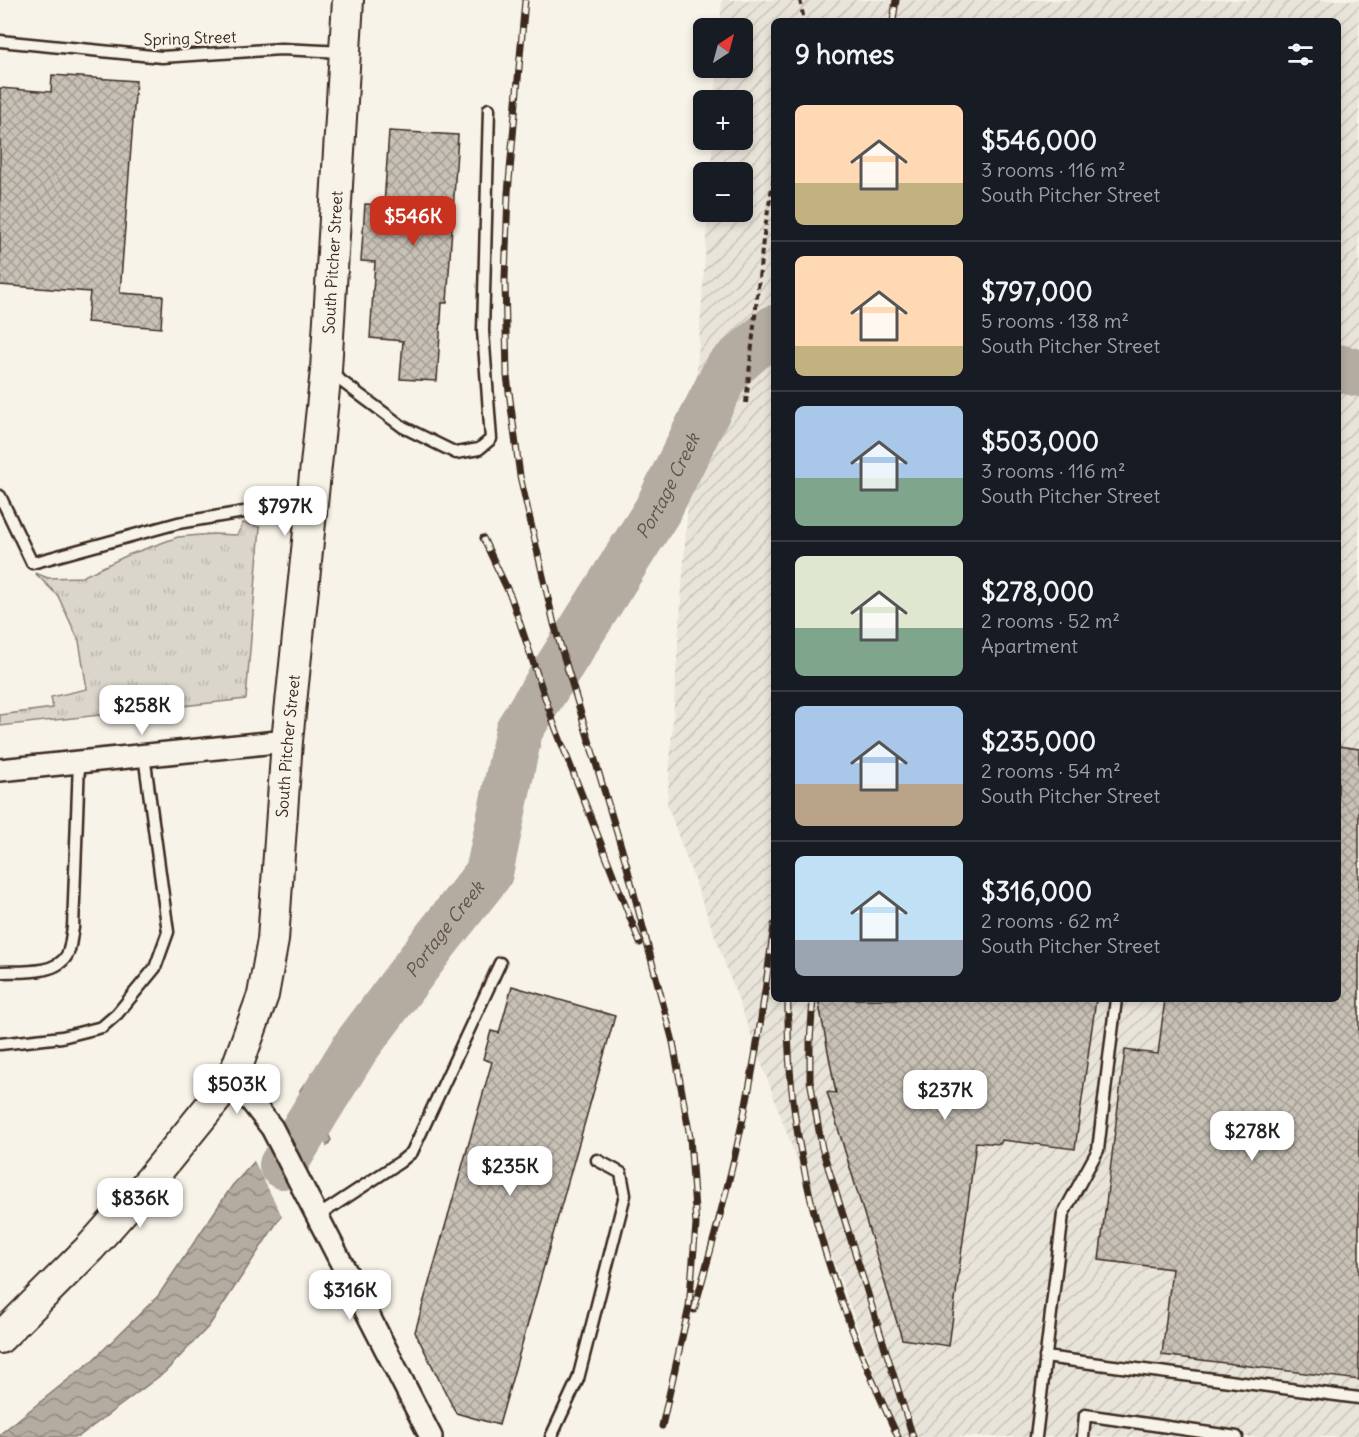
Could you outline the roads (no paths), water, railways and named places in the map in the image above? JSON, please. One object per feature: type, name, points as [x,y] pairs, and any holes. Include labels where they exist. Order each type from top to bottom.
[{"type":"main road","name":"South Pitcher Street","points":[[0,1338],[90,1248],[152,1178],[233,1078],[263,995],[273,940],[287,741],[327,370],[348,0]]},
{"type":"street","points":[[0,770],[287,741]]},
{"type":"street","points":[[233,1078],[272,1128],[431,1437]]},
{"type":"lane","name":"Spring Street","points":[[0,41],[162,57],[281,50],[345,52]]},
{"type":"lane","points":[[327,370],[403,427],[456,453],[479,449],[490,439],[483,331],[489,109]]},
{"type":"lane","points":[[0,496],[32,563],[178,523],[244,512],[311,519]]},
{"type":"lane","points":[[0,1044],[62,1037],[102,1027],[117,1014],[155,968],[168,932],[144,755]]},
{"type":"lane","points":[[0,972],[39,970],[61,964],[68,953],[73,928],[79,761]]},
{"type":"lane","points":[[318,1216],[412,1152],[501,963]]},
{"type":"lane","points":[[1036,1437],[1063,1214],[1098,1150],[1116,1002]]},
{"type":"lane","points":[[551,1437],[578,1378],[625,1195],[621,1173],[597,1160]]},
{"type":"lane","points":[[1045,1358],[1359,1398]]},
{"type":"lane","points":[[1083,1437],[1085,1415],[1237,1437]]},
{"type":"water","points":[[304,1084],[331,1140],[209,1326],[165,1372],[78,1437],[0,1437],[0,1434],[94,1359],[158,1296],[232,1186],[254,1162]]},
{"type":"waterway","name":"Portage Creek","points":[[283,1165],[355,1048],[489,873],[519,730],[657,511],[727,370],[771,332]]},
{"type":"waterway","name":"Portage Creek","points":[[1341,369],[1359,373]]},
{"type":"railway","points":[[525,0],[508,193],[505,279],[507,376],[520,476],[554,624],[626,863],[673,1042],[690,1137],[696,1225],[689,1307],[662,1426]]},
{"type":"railway","points":[[893,18],[896,0]]},
{"type":"railway","points":[[483,538],[511,597],[554,724],[640,943]]},
{"type":"railway","points":[[694,1310],[736,1151],[760,1027],[771,947]]},
{"type":"railway","points":[[788,1002],[789,1057],[795,1114],[804,1169],[817,1224],[833,1278],[853,1331],[898,1437]]},
{"type":"railway","points":[[813,1002],[810,1080],[822,1148],[913,1437]]}]
